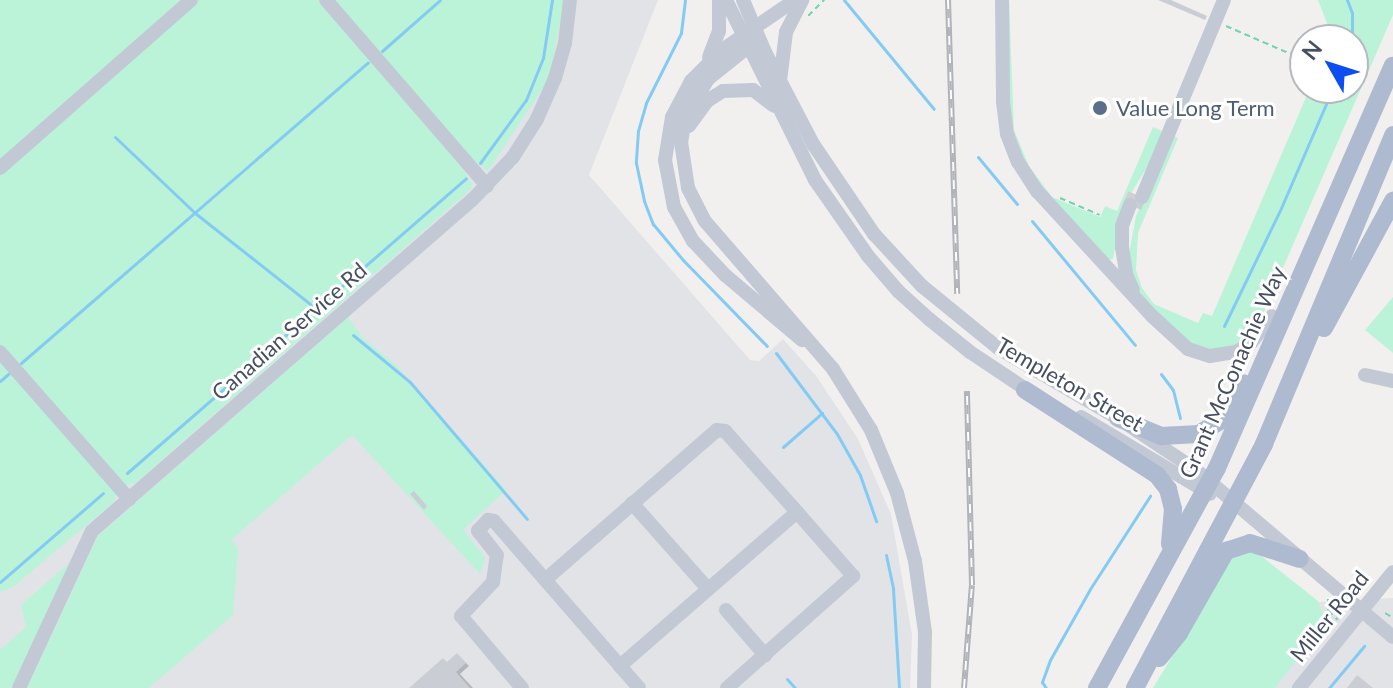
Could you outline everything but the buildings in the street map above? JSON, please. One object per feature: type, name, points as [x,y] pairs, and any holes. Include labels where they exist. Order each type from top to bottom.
[{"type":"main road","name":"Grant McConachie Way","points":[[1097,688],[1207,487],[1393,66]]},
{"type":"main road","points":[[1264,444],[1393,135]]},
{"type":"main road","points":[[1118,418],[1169,437],[1191,436],[1210,429],[1223,419],[1236,398],[1296,264],[1333,197]]},
{"type":"main road","points":[[1136,687],[1393,201]]},
{"type":"main road","points":[[1025,390],[1083,430],[1149,469],[1170,494],[1175,524],[1170,544],[1109,668]]},
{"type":"main road","points":[[1136,687],[1179,633],[1226,551],[1239,544],[1256,544],[1300,559]]},
{"type":"street","points":[[0,168],[191,0]]},
{"type":"street","points":[[326,0],[487,186]]},
{"type":"street","name":"Canadian Service Rd","points":[[19,688],[88,539],[129,499],[487,186],[513,157],[547,97],[565,43],[570,0]]},
{"type":"street","points":[[719,0],[719,31],[704,64],[680,98],[667,138],[666,173],[674,207],[693,241],[712,262],[821,355]]},
{"type":"street","name":"Templeton Street","points":[[726,0],[780,81],[813,144],[846,195],[874,234],[922,286],[998,348],[1118,418],[1300,559],[1393,637]]},
{"type":"street","name":"Templeton Street","points":[[743,0],[748,37],[780,113],[834,210],[898,291],[970,352],[1025,390],[1207,487]]},
{"type":"street","points":[[704,64],[748,37],[795,0]]},
{"type":"street","points":[[780,81],[786,32],[802,0]]},
{"type":"street","points":[[1002,0],[1005,119],[1018,162],[1037,191],[1180,343],[1210,356],[1244,348],[1272,316]]},
{"type":"street","points":[[1141,304],[1127,277],[1122,226],[1156,161],[1224,0]]},
{"type":"street","points":[[748,37],[698,91],[683,125],[682,157],[688,188],[704,220],[821,355],[861,410],[897,493],[919,583],[925,632],[924,688]]},
{"type":"street","points":[[682,157],[690,125],[716,93],[735,88],[753,90],[780,113]]},
{"type":"street","points":[[0,352],[129,499]]},
{"type":"street","points":[[1365,375],[1393,381]]},
{"type":"street","points":[[545,580],[720,429],[853,576],[727,688]]},
{"type":"street","points":[[632,503],[708,589]]},
{"type":"street","points":[[620,666],[797,512]]},
{"type":"street","points":[[522,688],[461,618],[463,610],[494,579],[497,555],[479,534],[479,527],[488,520],[494,521],[639,688]]},
{"type":"street","name":"Miller Road","points":[[1299,688],[1393,572]]},
{"type":"street","points":[[726,610],[765,655]]},
{"type":"path","points":[[1221,24],[1289,53]]},
{"type":"path","points":[[1056,196],[1100,215]]},
{"type":"path","points":[[1201,461],[1206,437]]},
{"type":"path","points":[[1381,610],[1393,618]]},
{"type":"shaded area","points":[[0,0],[658,0],[589,175],[750,360],[759,361],[783,339],[817,377],[858,439],[891,514],[912,635],[910,688],[0,688]]},
{"type":"shaded area","points":[[1393,598],[1393,688],[1249,688],[1319,602]]},
{"type":"green space","points":[[0,0],[187,0],[0,163]]},
{"type":"green space","points":[[195,0],[317,0],[461,166],[472,184],[471,189],[137,482],[126,486],[0,347],[0,172]]},
{"type":"green space","points":[[331,0],[565,0],[549,79],[488,171],[472,159]]},
{"type":"green space","points":[[1005,0],[1009,0],[1014,130],[1029,166],[1052,197],[1100,217],[1105,206],[1117,211],[1153,127],[1162,131],[1155,154],[1124,205],[1113,259],[1108,260],[1030,177],[1010,131]]},
{"type":"green space","points":[[1318,0],[1393,0],[1393,15],[1369,70],[1369,24],[1327,24]]},
{"type":"green space","points":[[1303,104],[1354,104],[1259,323],[1251,335],[1233,347],[1214,350],[1192,344],[1141,297],[1132,275],[1129,254],[1136,216],[1174,136],[1178,138],[1138,233],[1136,270],[1142,288],[1154,304],[1198,323],[1203,313],[1212,316]]},
{"type":"green space","points":[[1393,297],[1393,353],[1365,330]]},
{"type":"green space","points":[[348,317],[363,338],[395,364],[506,490],[463,530],[485,557],[480,574],[352,435],[231,540],[238,548],[233,615],[149,688],[27,688],[98,536]]},
{"type":"green space","points":[[0,357],[117,495],[114,502],[13,587],[0,592]]},
{"type":"green space","points":[[1255,551],[1318,601],[1324,615],[1317,634],[1275,688],[1153,688],[1234,554]]},
{"type":"green space","points":[[69,563],[12,688],[0,688],[0,650],[26,627],[21,605]]},
{"type":"waterway","points":[[382,51],[440,0]]},
{"type":"waterway","points":[[480,163],[526,100],[543,58],[552,0]]},
{"type":"waterway","points":[[685,0],[681,33],[646,103],[638,131],[636,163],[644,201],[653,224],[683,260],[767,346]]},
{"type":"waterway","points":[[844,0],[934,109]]},
{"type":"waterway","points":[[1347,0],[1352,24]]},
{"type":"waterway","points":[[21,363],[368,62]]},
{"type":"waterway","points":[[1224,326],[1281,208],[1326,104]]},
{"type":"waterway","points":[[115,137],[195,213],[318,310]]},
{"type":"waterway","points":[[978,157],[1017,204]]},
{"type":"waterway","points":[[127,473],[466,178]]},
{"type":"waterway","points":[[1032,221],[1135,345]]},
{"type":"waterway","points":[[353,335],[410,382],[527,519]]},
{"type":"waterway","points":[[776,353],[837,434],[860,475],[876,521]]},
{"type":"waterway","points":[[0,381],[8,374]]},
{"type":"waterway","points":[[1161,374],[1173,390],[1180,418]]},
{"type":"waterway","points":[[783,447],[822,413]]},
{"type":"waterway","points":[[0,582],[103,493]]},
{"type":"waterway","points":[[1046,688],[1042,682],[1050,660],[1090,589],[1150,496]]},
{"type":"waterway","points":[[886,555],[893,589],[899,688]]},
{"type":"waterway","points":[[1329,688],[1364,646]]},
{"type":"waterway","points":[[787,679],[795,688]]},
{"type":"tunnel","points":[[1130,205],[1135,194]]},
{"type":"railway","points":[[948,0],[957,294]]},
{"type":"railway","points":[[964,688],[972,585],[967,391]]},
{"type":"place","name":"Value Long Term","points":[[1100,108]]}]
